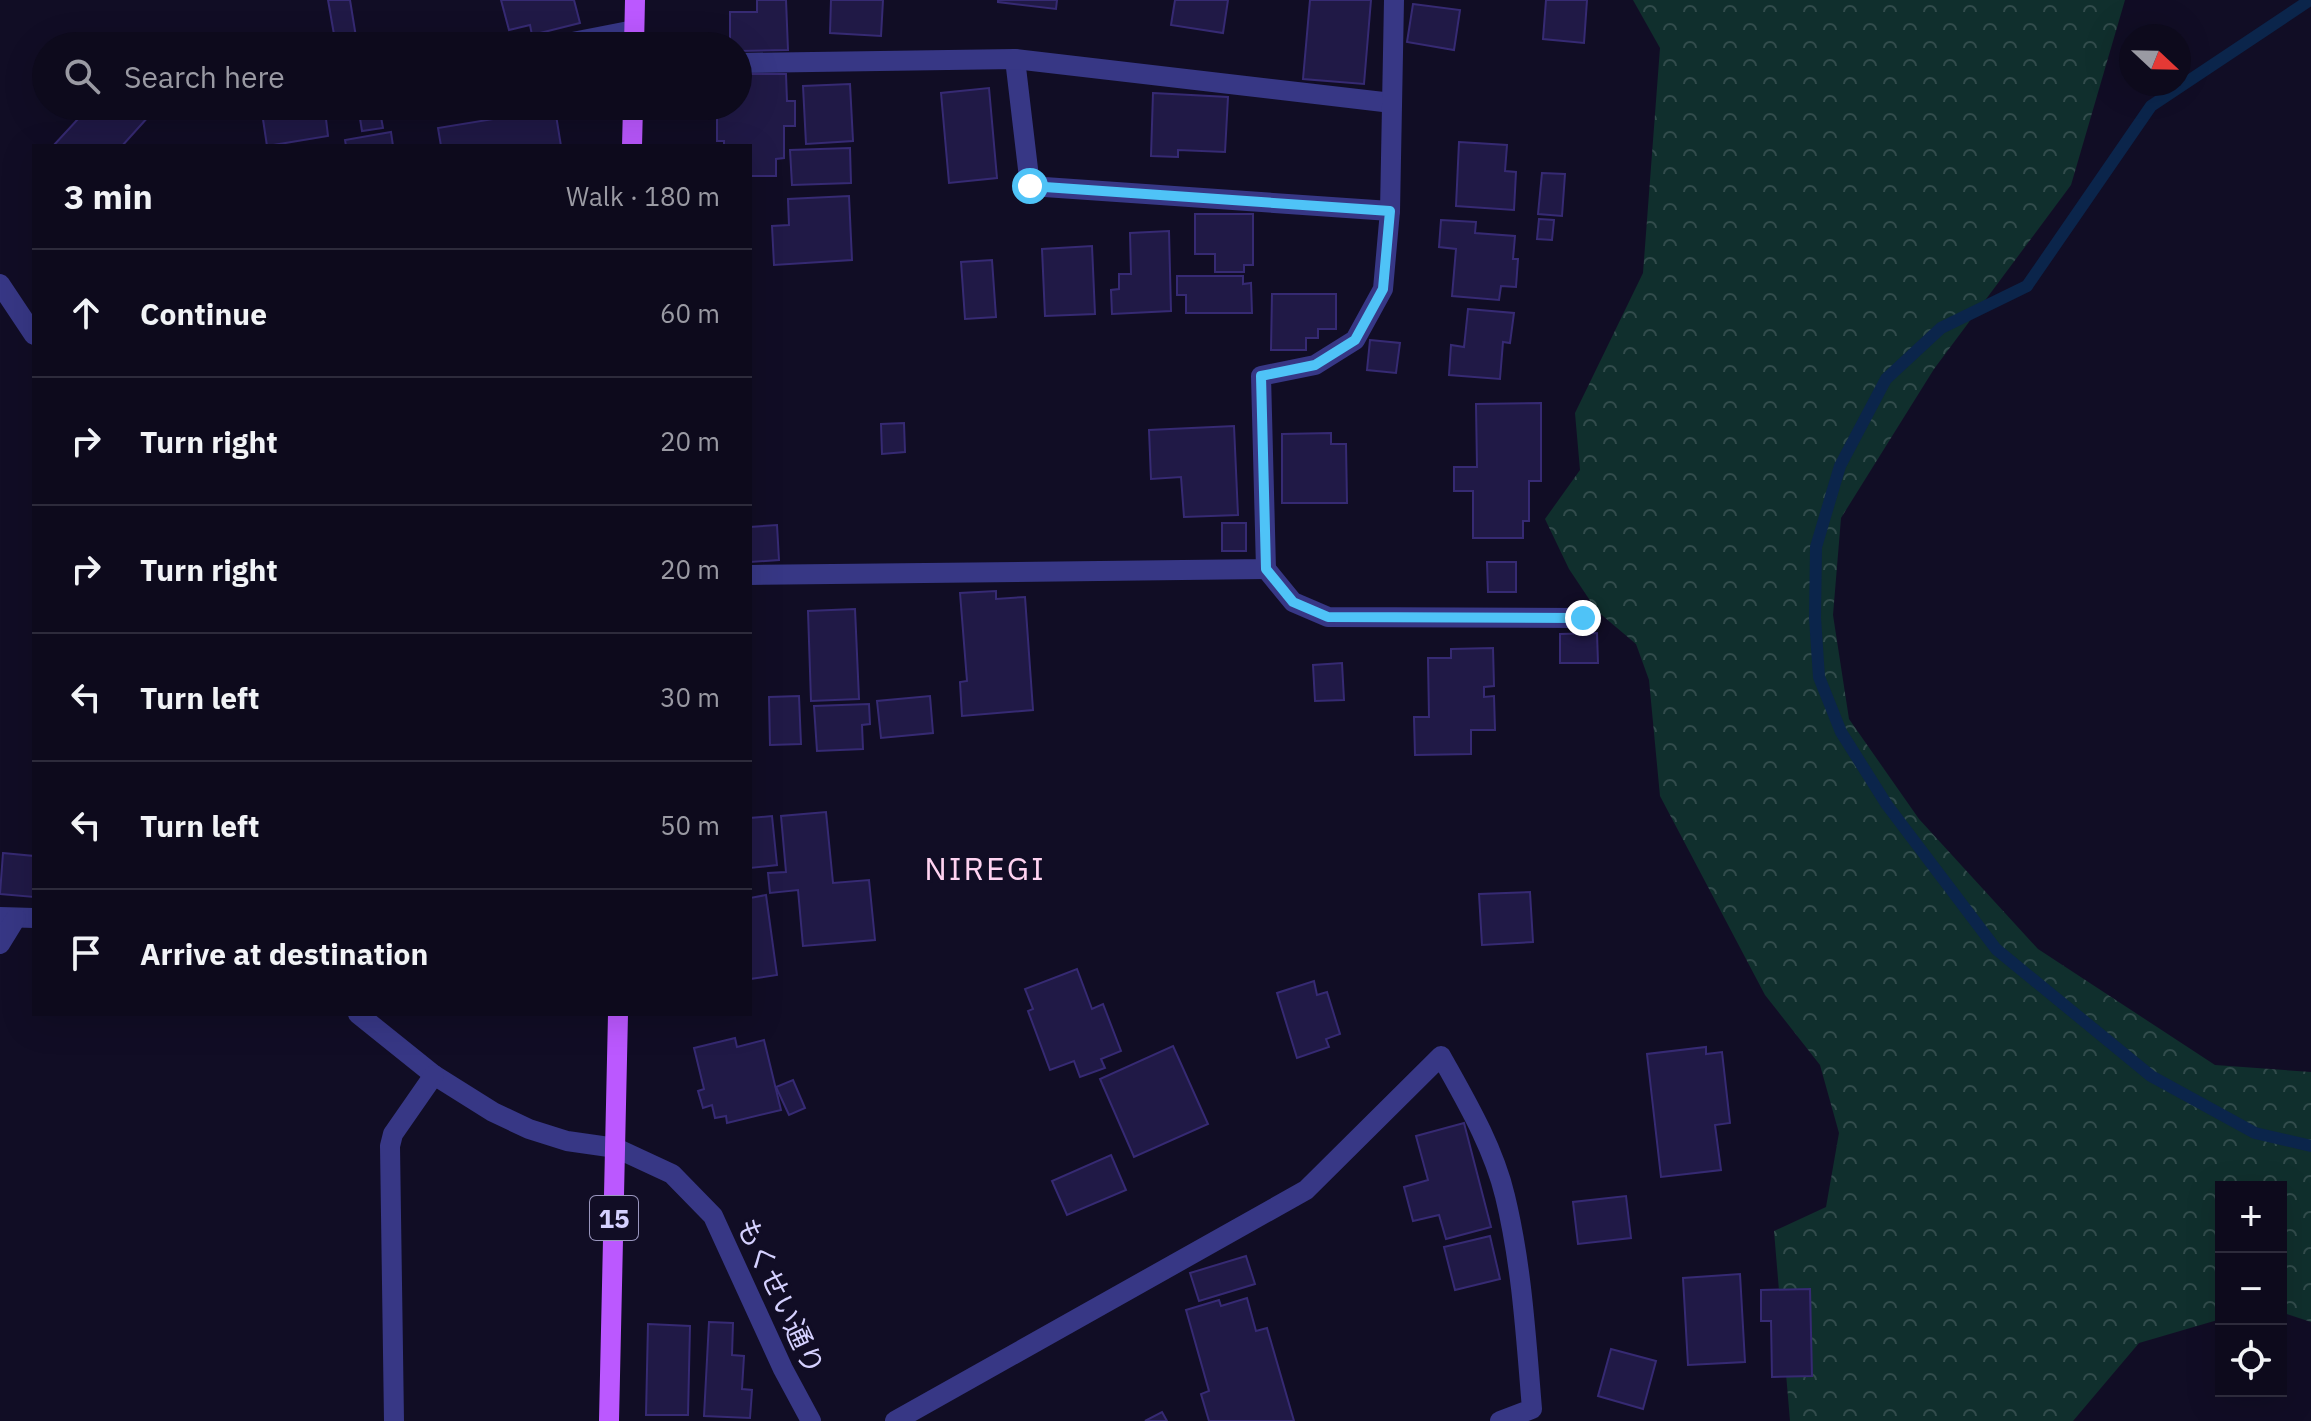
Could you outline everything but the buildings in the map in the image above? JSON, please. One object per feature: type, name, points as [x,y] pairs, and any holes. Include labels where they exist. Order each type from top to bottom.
[{"type":"main road","points":[[634,32],[635,0]]},
{"type":"main road","points":[[632,144],[633,120]]},
{"type":"main road","name":"15","points":[[609,1421],[618,1016]]},
{"type":"street","points":[[1394,0],[1390,211],[1383,289],[1355,340],[1315,365],[1261,376],[1266,569],[1293,602],[1328,617],[1583,618]]},
{"type":"street","points":[[752,63],[1015,59],[1392,103]]},
{"type":"street","points":[[1015,59],[1030,186],[1390,211]]},
{"type":"street","points":[[0,284],[32,332]]},
{"type":"street","points":[[752,575],[1266,569]]},
{"type":"street","points":[[0,944],[17,918]]},
{"type":"street","name":"もくせい通り","points":[[360,1016],[434,1075],[493,1112],[529,1129],[567,1141],[616,1148],[672,1174],[713,1216],[783,1369],[811,1421]]},
{"type":"street","points":[[895,1421],[1306,1190],[1441,1056],[1481,1127],[1500,1181],[1520,1286],[1532,1409],[1500,1421]]},
{"type":"street","points":[[394,1421],[390,1146],[393,1134],[434,1075]]},
{"type":"green space","points":[[1633,0],[2125,0],[2071,185],[1934,369],[1841,518],[1833,615],[1849,719],[1919,819],[2038,949],[2215,1065],[2311,1072],[2311,1322],[2287,1314],[2287,1181],[2215,1181],[2215,1321],[2139,1343],[2073,1421],[1790,1421],[1774,1231],[1826,1207],[1839,1133],[1820,1065],[1765,995],[1660,796],[1649,680],[1636,644],[1597,611],[1569,569],[1545,519],[1580,470],[1575,413],[1643,273],[1660,48]]},
{"type":"waterway","points":[[2310,0],[2151,106],[2027,286],[1941,328],[1886,379],[1840,466],[1816,547],[1815,618],[1819,677],[1841,732],[1887,805],[1996,949],[2151,1076],[2255,1133],[2311,1146]]},
{"type":"district","name":"NIREGI","points":[[985,868]]},
{"type":"route","points":[[1030,186],[1390,211],[1383,289],[1355,340],[1315,365],[1261,376],[1266,569],[1293,602],[1328,617],[1583,618]]}]
